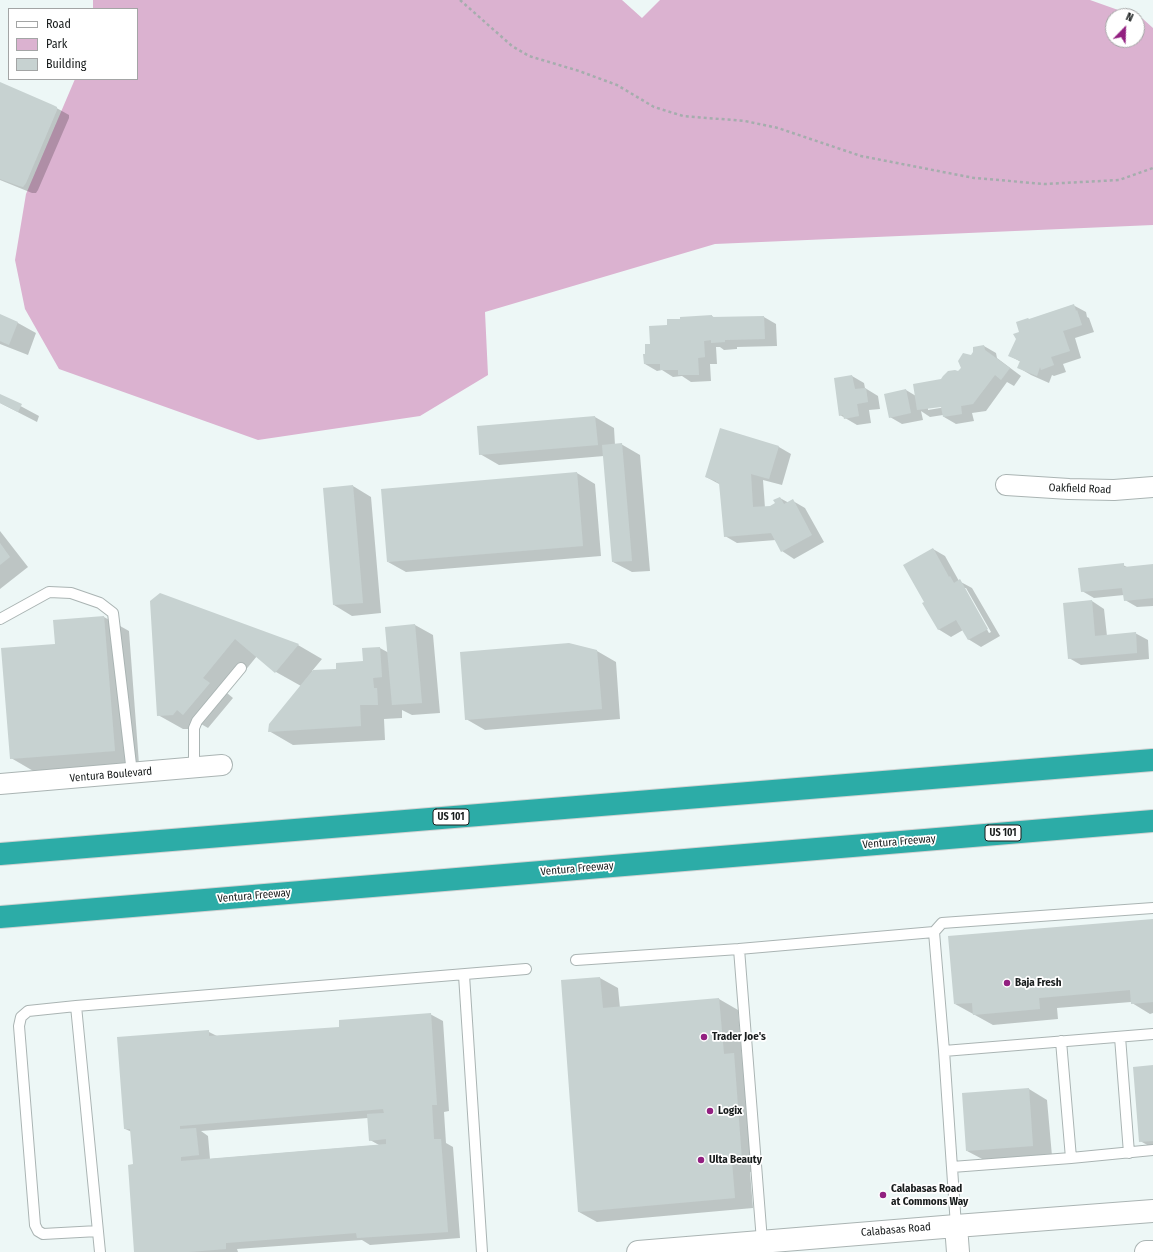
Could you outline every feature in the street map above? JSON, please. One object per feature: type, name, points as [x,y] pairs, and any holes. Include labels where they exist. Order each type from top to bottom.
[{"type":"highway","name":"US 101","points":[[0,854],[1153,760]]},
{"type":"highway","name":"Ventura Freeway","points":[[0,917],[1153,821]]},
{"type":"main road","name":"Calabasas Road","points":[[638,1252],[762,1241],[1153,1212]]},
{"type":"main road","points":[[956,1226],[958,1252]]},
{"type":"main road","points":[[1146,1252],[1153,1252]]},
{"type":"street","name":"Oakfield Road","points":[[1006,485],[1114,490],[1153,487]]},
{"type":"street","name":"Ventura Boulevard","points":[[0,784],[222,765]]},
{"type":"lane","points":[[0,619],[49,592],[71,593],[100,603],[113,613],[132,773]]},
{"type":"lane","points":[[194,768],[194,728],[197,721],[241,668]]},
{"type":"lane","points":[[576,960],[739,949],[934,932],[942,923],[1153,908]]},
{"type":"lane","points":[[934,932],[956,1226]]},
{"type":"lane","points":[[739,949],[762,1241]]},
{"type":"lane","points":[[98,1231],[43,1234],[38,1231],[35,1225],[19,1026],[21,1017],[28,1011],[526,969]]},
{"type":"lane","points":[[464,975],[482,1252]]},
{"type":"lane","points":[[76,1006],[100,1252]]},
{"type":"lane","points":[[944,1051],[1153,1034]]},
{"type":"lane","points":[[1120,1037],[1129,1152]]},
{"type":"lane","points":[[1061,1041],[1071,1158]]},
{"type":"lane","points":[[952,1166],[1071,1158],[1153,1150]]},
{"type":"path","points":[[460,0],[512,46],[530,56],[579,70],[617,85],[654,107],[683,116],[746,121],[778,128],[861,156],[974,178],[1045,184],[1119,180],[1153,168]]},
{"type":"green space","points":[[93,0],[622,0],[642,18],[660,0],[1090,0],[1112,8],[1105,8],[1105,48],[1145,48],[1145,21],[1153,28],[1153,225],[715,244],[485,312],[488,375],[420,416],[258,440],[59,369],[25,309],[15,260],[26,194],[75,80],[138,80],[138,8],[93,8]]},
{"type":"building","points":[[0,82],[57,107],[23,187],[0,179]]},
{"type":"building","points":[[1074,304],[1082,325],[1063,331],[1070,351],[1051,357],[1054,365],[1041,370],[1040,367],[1037,376],[1017,368],[1020,361],[1008,356],[1016,339],[1013,334],[1019,332],[1016,322]]},
{"type":"building","points":[[0,314],[18,322],[9,345],[0,341]]},
{"type":"building","points":[[712,315],[712,317],[764,316],[765,339],[725,340],[725,342],[711,343],[711,340],[704,341],[705,357],[698,358],[699,375],[678,375],[678,370],[660,370],[660,364],[644,364],[643,354],[645,354],[645,344],[650,344],[649,326],[667,325],[667,319]]},
{"type":"building","points":[[984,345],[985,350],[1010,368],[1001,380],[995,375],[973,404],[961,406],[962,414],[943,417],[941,407],[917,410],[913,384],[941,379],[948,371],[958,371],[961,368],[958,361],[963,353],[971,355],[973,352],[973,347]]},
{"type":"building","points":[[852,375],[855,389],[866,388],[868,402],[857,404],[859,416],[844,419],[843,415],[839,416],[834,378]]},
{"type":"building","points":[[906,389],[911,413],[889,418],[884,394]]},
{"type":"building","points":[[0,394],[22,404],[18,412],[0,403]]},
{"type":"building","points":[[595,416],[598,445],[479,455],[477,426]]},
{"type":"building","points":[[720,428],[779,446],[769,479],[751,474],[753,507],[770,506],[775,503],[773,500],[780,497],[784,504],[793,499],[812,535],[781,552],[771,533],[724,537],[719,483],[705,477]]},
{"type":"building","points":[[622,443],[632,561],[612,562],[602,445]]},
{"type":"building","points":[[577,472],[583,546],[387,562],[381,489]]},
{"type":"building","points":[[353,485],[363,603],[333,605],[323,488]]},
{"type":"building","points":[[0,543],[10,557],[0,565]]},
{"type":"building","points":[[933,548],[949,577],[950,576],[954,583],[960,579],[988,629],[968,640],[956,620],[938,630],[922,603],[924,602],[903,565]]},
{"type":"building","points":[[1124,563],[1124,567],[1153,564],[1153,598],[1124,601],[1122,588],[1081,592],[1078,568]]},
{"type":"building","points":[[160,593],[299,644],[275,673],[235,639],[203,678],[210,683],[183,715],[177,710],[173,715],[157,716],[150,601]]},
{"type":"building","points":[[1092,600],[1095,636],[1136,632],[1137,653],[1068,659],[1063,603]]},
{"type":"building","points":[[104,616],[115,751],[10,759],[1,648],[55,644],[53,620]]},
{"type":"building","points":[[415,624],[422,703],[392,705],[385,627]]},
{"type":"building","points":[[569,643],[597,650],[602,709],[465,720],[460,652]]},
{"type":"building","points":[[380,647],[382,677],[373,678],[374,688],[377,688],[378,705],[360,705],[361,726],[268,732],[269,724],[313,670],[336,669],[336,663],[363,661],[362,648]]},
{"type":"building","points":[[1153,919],[1153,1002],[1131,1004],[1130,990],[1039,998],[1040,1009],[973,1015],[972,1003],[954,1004],[948,936]]},
{"type":"building","points":[[600,977],[603,1008],[719,998],[724,1054],[734,1053],[742,1161],[732,1162],[735,1198],[578,1212],[561,980]]},
{"type":"building","points":[[431,1013],[437,1105],[432,1105],[434,1139],[441,1139],[448,1232],[357,1238],[356,1233],[226,1243],[226,1249],[189,1252],[134,1252],[128,1165],[133,1164],[130,1129],[124,1129],[117,1037],[209,1030],[209,1036],[339,1027],[339,1020]],"holes":[[[383,1109],[384,1113],[367,1114],[369,1141],[386,1139],[386,1144],[181,1161],[181,1157],[199,1155],[196,1128],[180,1129],[180,1126]]]},
{"type":"building","points":[[1153,1065],[1153,1141],[1139,1142],[1133,1067]]},
{"type":"building","points":[[1029,1088],[1033,1146],[966,1151],[962,1093]]},
{"type":"place","name":"Baja Fresh","points":[[1007,983]]},
{"type":"place","name":"Trader Joe's","points":[[704,1037]]},
{"type":"place","name":"Logix","points":[[710,1111]]},
{"type":"place","name":"Ulta Beauty","points":[[701,1160]]},
{"type":"place","name":"Calabasas Road at Commons Way","points":[[883,1195]]}]
